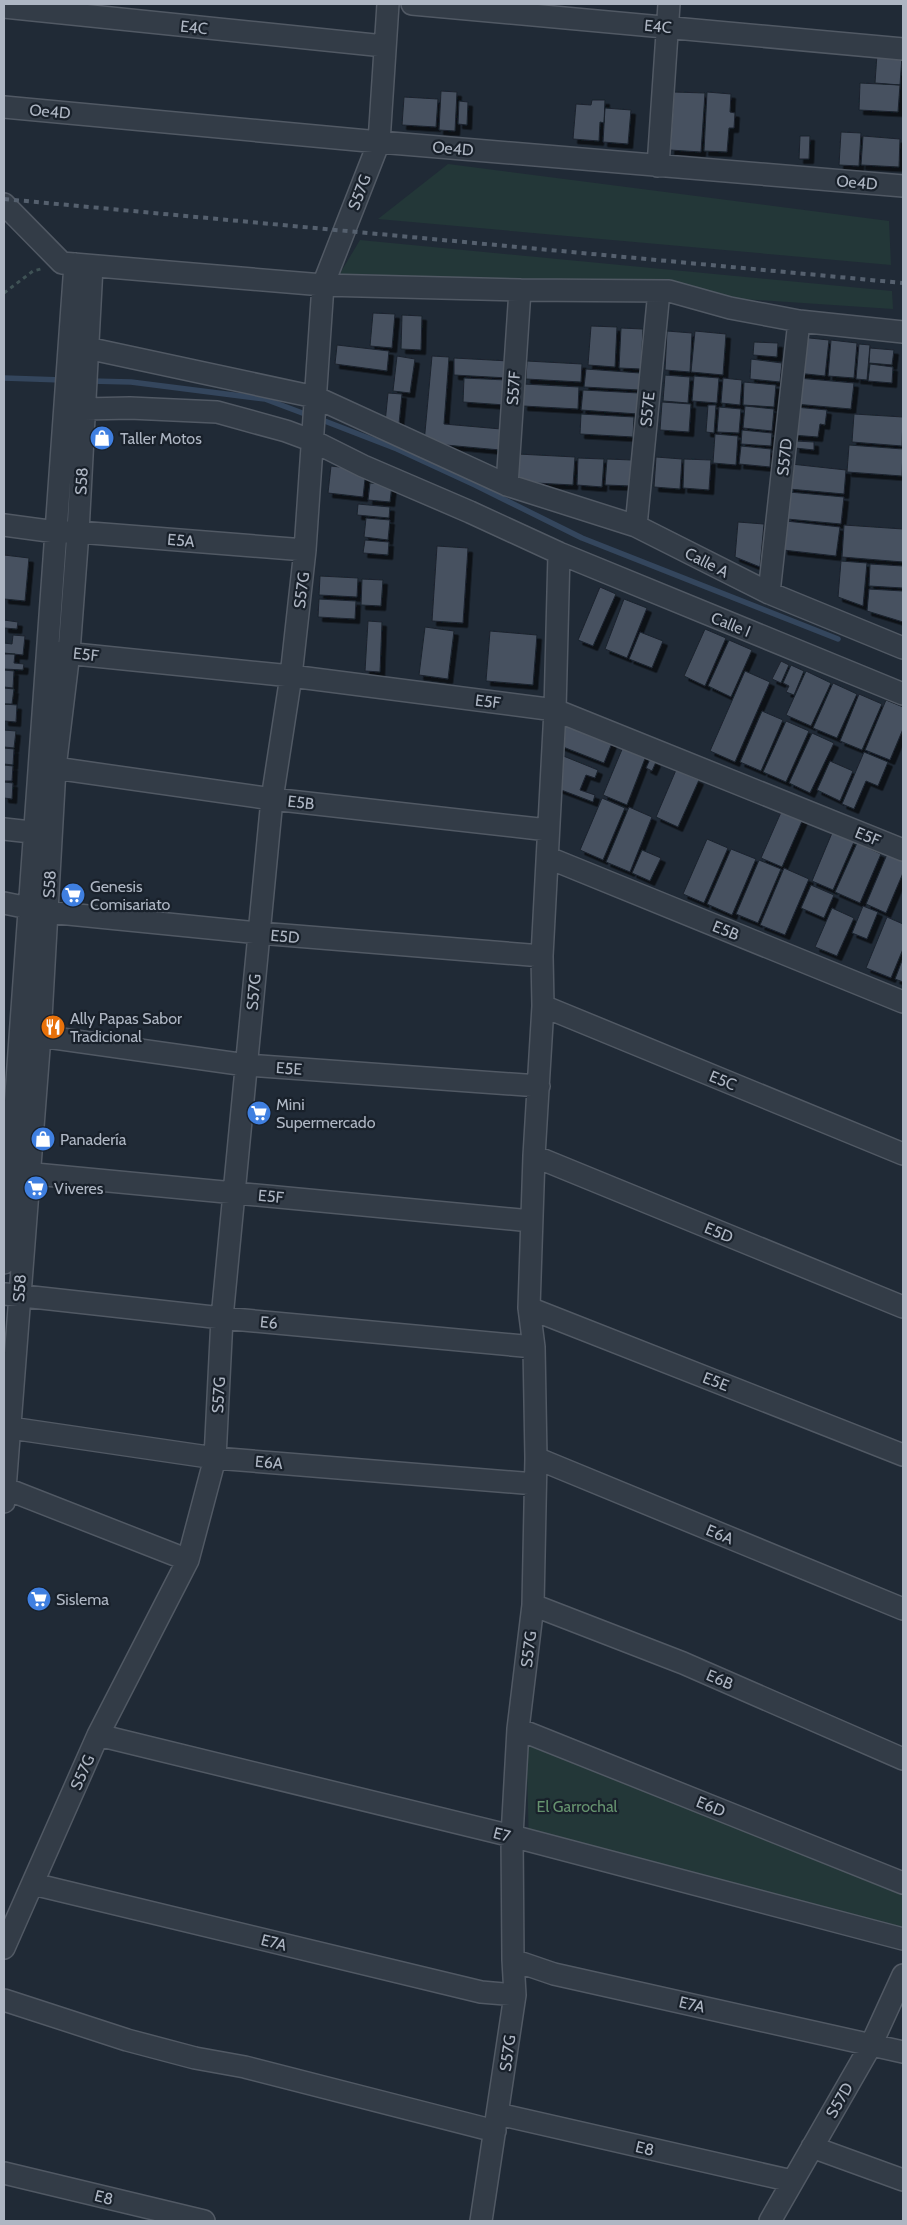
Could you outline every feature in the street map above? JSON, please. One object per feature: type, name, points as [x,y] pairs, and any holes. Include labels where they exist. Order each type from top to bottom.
[{"type":"street","name":"S57G","points":[[4,1948],[98,1735],[188,1560],[215,1458],[222,1318],[272,799],[291,676],[305,550],[323,285],[379,142],[388,4]]},
{"type":"street","name":"E4C","points":[[412,4],[903,49]]},
{"type":"street","points":[[658,166],[669,4]]},
{"type":"street","name":"E4C","points":[[4,7],[384,46]]},
{"type":"street","name":"Oe4D","points":[[4,107],[379,142],[903,186]]},
{"type":"street","points":[[4,204],[76,264],[323,285],[520,290],[669,291],[730,308],[799,321],[903,332]]},
{"type":"street","name":"S58","points":[[43,833],[55,768],[69,652],[78,532],[88,348],[76,264]]},
{"type":"street","name":"S58","points":[[4,1502],[11,1294],[43,833],[48,652],[76,264]]},
{"type":"street","name":"S57F","points":[[507,485],[520,290]]},
{"type":"street","name":"S57E","points":[[636,526],[659,291]]},
{"type":"street","name":"S57D","points":[[769,593],[799,321]]},
{"type":"street","name":"Calle A","points":[[88,348],[315,397],[507,485],[636,526],[769,593],[903,648]]},
{"type":"street","name":"Calle I","points":[[84,409],[130,408],[217,412],[313,441],[363,466],[559,553],[903,694]]},
{"type":"street","name":"E5A","points":[[4,525],[56,532],[78,532],[305,550]]},
{"type":"street","name":"S57G","points":[[481,2221],[515,1995],[512,1836],[518,1729],[533,1605],[536,1458],[534,1347],[529,1308],[531,1221],[543,1006],[542,956],[549,858],[548,830],[555,710],[559,553]]},
{"type":"street","name":"E5F","points":[[48,652],[69,652],[291,676],[555,710],[903,850]]},
{"type":"street","name":"E5B","points":[[55,768],[272,799],[548,830]]},
{"type":"street","points":[[4,828],[43,833]]},
{"type":"street","name":"E5B","points":[[549,858],[903,1002]]},
{"type":"street","name":"E5D","points":[[4,903],[39,909],[259,933],[542,956]]},
{"type":"street","name":"S58","points":[[4,1263],[40,1036],[39,909]]},
{"type":"street","name":"E5C","points":[[543,1006],[903,1154]]},
{"type":"street","name":"E5E","points":[[40,1036],[246,1065],[539,1086]]},
{"type":"street","name":"E5D","points":[[534,1156],[903,1308]]},
{"type":"street","name":"E5F","points":[[19,1173],[531,1221]]},
{"type":"street","name":"E6","points":[[11,1294],[222,1318],[534,1347]]},
{"type":"street","name":"E5E","points":[[529,1308],[903,1455]]},
{"type":"street","name":"E6A","points":[[6,1427],[215,1458],[535,1484]]},
{"type":"street","name":"E6A","points":[[536,1458],[903,1609]]},
{"type":"street","points":[[4,1488],[188,1560]]},
{"type":"street","name":"E6B","points":[[533,1605],[683,1663],[903,1759]]},
{"type":"street","name":"E6D","points":[[518,1729],[903,1883]]},
{"type":"street","name":"E7","points":[[98,1735],[512,1836],[903,1939]]},
{"type":"street","name":"E7A","points":[[33,1884],[481,1992],[515,1995]]},
{"type":"street","name":"E7A","points":[[513,1960],[554,1974],[871,2045]]},
{"type":"street","name":"S57D","points":[[770,2221],[871,2045],[903,1975]]},
{"type":"street","name":"E8","points":[[4,2000],[128,2040],[185,2055],[497,2122],[792,2181]]},
{"type":"street","points":[[871,2045],[903,2052]]},
{"type":"street","points":[[812,2147],[903,2180]]},
{"type":"street","name":"E8","points":[[4,2173],[204,2221]]},
{"type":"path","points":[[4,293],[33,271],[76,264]]},
{"type":"green space","points":[[448,164],[889,221],[891,265],[378,219]]},
{"type":"green space","points":[[360,240],[892,291],[893,309],[365,274],[339,275]]},
{"type":"green space","name":"El Garrochal","points":[[526,1732],[903,1884],[903,1937],[529,1845]]},
{"type":"building","points":[[877,54],[902,56],[900,85],[875,83]]},
{"type":"building","points":[[860,83],[900,85],[898,112],[859,110]]},
{"type":"building","points":[[441,91],[457,92],[455,131],[439,130]]},
{"type":"building","points":[[674,92],[705,93],[701,152],[670,150]]},
{"type":"building","points":[[707,92],[731,94],[730,112],[735,113],[734,128],[729,128],[727,152],[704,151]]},
{"type":"building","points":[[404,97],[438,99],[436,127],[402,125]]},
{"type":"building","points":[[592,100],[605,100],[604,123],[600,122],[599,141],[573,139],[576,104],[591,105]]},
{"type":"building","points":[[459,101],[468,102],[467,125],[458,124]]},
{"type":"building","points":[[605,108],[631,110],[628,144],[603,142]]},
{"type":"building","points":[[841,132],[861,133],[859,166],[839,165]]},
{"type":"building","points":[[800,136],[810,136],[809,159],[799,159]]},
{"type":"building","points":[[863,136],[900,139],[899,167],[861,165]]},
{"type":"building","points":[[373,313],[395,314],[392,348],[370,346]]},
{"type":"building","points":[[402,315],[422,316],[421,350],[401,349]]},
{"type":"building","points":[[591,326],[617,327],[615,367],[588,365]]},
{"type":"building","points":[[621,328],[643,329],[641,369],[619,368]]},
{"type":"building","points":[[667,331],[692,333],[690,372],[665,370]]},
{"type":"building","points":[[695,331],[726,334],[723,375],[691,372]]},
{"type":"building","points":[[800,337],[829,340],[825,376],[797,373]]},
{"type":"building","points":[[831,340],[857,343],[854,378],[828,376]]},
{"type":"building","points":[[754,342],[778,343],[777,357],[753,355]]},
{"type":"building","points":[[859,344],[870,345],[867,380],[856,379]]},
{"type":"building","points":[[337,345],[389,351],[387,371],[335,364]]},
{"type":"building","points":[[870,348],[894,350],[892,365],[869,363]]},
{"type":"building","points":[[397,356],[415,359],[410,393],[393,391]]},
{"type":"building","points":[[432,356],[449,357],[444,424],[501,429],[500,450],[424,443]]},
{"type":"building","points":[[454,358],[509,361],[508,378],[454,375]]},
{"type":"building","points":[[751,359],[782,363],[780,382],[750,379]]},
{"type":"building","points":[[527,361],[582,364],[581,382],[526,379]]},
{"type":"building","points":[[870,364],[893,367],[892,383],[868,381]]},
{"type":"building","points":[[586,369],[640,373],[639,390],[584,387]]},
{"type":"building","points":[[665,375],[690,377],[688,403],[663,401]]},
{"type":"building","points":[[694,376],[719,378],[717,403],[692,401]]},
{"type":"building","points":[[464,378],[506,380],[505,405],[463,402]]},
{"type":"building","points":[[723,378],[742,380],[740,405],[721,403]]},
{"type":"building","points":[[798,378],[854,383],[851,409],[795,404]]},
{"type":"building","points":[[744,382],[776,385],[774,407],[743,405]]},
{"type":"building","points":[[524,384],[579,387],[578,409],[523,406]]},
{"type":"building","points":[[583,390],[639,393],[638,414],[581,410]]},
{"type":"building","points":[[388,393],[402,394],[399,424],[385,423]]},
{"type":"building","points":[[662,402],[691,404],[689,432],[660,430]]},
{"type":"building","points":[[708,405],[716,405],[714,433],[706,432]]},
{"type":"building","points":[[745,406],[774,409],[772,431],[743,428]]},
{"type":"building","points":[[719,407],[741,409],[739,433],[717,432]]},
{"type":"building","points":[[795,407],[827,410],[825,425],[820,424],[818,437],[792,435]]},
{"type":"building","points":[[581,414],[634,417],[633,437],[580,434]]},
{"type":"building","points":[[854,414],[903,417],[902,446],[852,442]]},
{"type":"building","points":[[742,430],[772,433],[771,446],[741,444]]},
{"type":"building","points":[[715,434],[738,436],[736,465],[713,463]]},
{"type":"building","points":[[796,441],[814,442],[814,450],[795,448]]},
{"type":"building","points":[[849,445],[903,449],[902,476],[847,472]]},
{"type":"building","points":[[741,446],[771,449],[770,467],[739,464]]},
{"type":"building","points":[[518,454],[575,457],[573,485],[517,482]]},
{"type":"building","points":[[656,457],[682,459],[680,489],[654,487]]},
{"type":"building","points":[[578,458],[604,459],[602,487],[577,485]]},
{"type":"building","points":[[607,459],[632,460],[631,486],[605,485]]},
{"type":"building","points":[[684,459],[711,460],[709,490],[683,488]]},
{"type":"building","points":[[791,464],[846,470],[844,494],[789,489]]},
{"type":"building","points":[[331,466],[366,470],[363,497],[328,493]]},
{"type":"building","points":[[370,483],[392,485],[390,502],[368,500]]},
{"type":"building","points":[[789,492],[844,497],[841,524],[787,519]]},
{"type":"building","points":[[358,504],[390,507],[389,518],[357,515]]},
{"type":"building","points":[[366,518],[390,520],[388,540],[364,537]]},
{"type":"building","points":[[786,521],[840,527],[836,556],[783,550]]},
{"type":"building","points":[[738,522],[764,524],[760,567],[735,557]]},
{"type":"building","points":[[844,525],[903,529],[903,562],[842,557]]},
{"type":"building","points":[[365,540],[389,542],[388,555],[363,553]]},
{"type":"building","points":[[437,546],[468,548],[463,623],[432,621]]},
{"type":"building","points":[[4,555],[29,558],[25,601],[4,599]]},
{"type":"building","points":[[841,561],[867,563],[863,606],[838,597]]},
{"type":"building","points":[[870,564],[903,566],[903,588],[869,586]]},
{"type":"building","points":[[320,576],[358,578],[357,597],[319,595]]},
{"type":"building","points":[[362,579],[383,580],[381,606],[361,605]]},
{"type":"building","points":[[600,587],[616,594],[593,646],[578,640]]},
{"type":"building","points":[[869,589],[903,591],[903,622],[867,611]]},
{"type":"building","points":[[319,599],[356,601],[355,619],[318,617]]},
{"type":"building","points":[[624,599],[647,608],[627,658],[605,649]]},
{"type":"building","points":[[4,620],[18,622],[17,629],[4,628]]},
{"type":"building","points":[[368,621],[382,622],[380,672],[365,671]]},
{"type":"building","points":[[425,627],[454,631],[448,679],[419,675]]},
{"type":"building","points":[[705,629],[726,638],[705,686],[684,676]]},
{"type":"building","points":[[490,631],[537,635],[533,685],[486,681]]},
{"type":"building","points":[[640,632],[663,641],[652,668],[629,659]]},
{"type":"building","points":[[13,635],[25,636],[23,655],[4,653],[4,643],[12,644]]},
{"type":"building","points":[[729,640],[752,650],[731,697],[708,686]]},
{"type":"building","points":[[4,654],[15,654],[14,663],[24,664],[23,670],[4,669]]},
{"type":"building","points":[[781,661],[789,665],[781,683],[772,679]]},
{"type":"building","points":[[791,665],[804,671],[794,695],[786,692],[789,686],[783,683]]},
{"type":"building","points":[[4,670],[14,671],[13,688],[4,687]]},
{"type":"building","points":[[745,671],[770,682],[735,762],[710,751]]},
{"type":"building","points":[[806,671],[831,683],[811,726],[786,715]]},
{"type":"building","points":[[833,683],[857,694],[837,738],[813,728]]},
{"type":"building","points":[[4,688],[14,689],[12,704],[4,704]]},
{"type":"building","points":[[859,694],[882,704],[862,750],[840,741]]},
{"type":"building","points":[[886,700],[903,707],[903,729],[890,760],[865,750]]},
{"type":"building","points":[[4,704],[17,705],[16,722],[4,721]]},
{"type":"building","points":[[762,711],[783,720],[761,771],[740,762]]},
{"type":"building","points":[[568,720],[614,738],[604,763],[558,745]]},
{"type":"building","points":[[786,721],[809,731],[786,782],[763,772]]},
{"type":"building","points":[[4,730],[16,731],[14,748],[4,747]]},
{"type":"building","points":[[812,733],[834,743],[810,793],[789,783]]},
{"type":"building","points":[[623,747],[646,756],[627,805],[603,795]]},
{"type":"building","points":[[4,748],[14,749],[13,765],[4,764]]},
{"type":"building","points":[[864,752],[888,762],[878,786],[866,781],[854,809],[842,804]]},
{"type":"building","points":[[556,753],[598,770],[595,778],[586,775],[580,790],[595,795],[593,802],[556,788]]},
{"type":"building","points":[[650,759],[656,762],[652,771],[646,768]]},
{"type":"building","points":[[830,761],[853,771],[840,801],[817,790]]},
{"type":"building","points":[[4,765],[13,766],[12,781],[4,781]]},
{"type":"building","points":[[676,770],[699,780],[678,827],[656,817]]},
{"type":"building","points":[[4,782],[13,783],[12,799],[4,798]]},
{"type":"building","points":[[602,798],[625,808],[603,860],[580,850]]},
{"type":"building","points":[[629,807],[652,817],[630,872],[606,862]]},
{"type":"building","points":[[782,810],[803,819],[782,867],[761,858]]},
{"type":"building","points":[[832,833],[854,842],[833,890],[812,881]]},
{"type":"building","points":[[707,839],[728,848],[704,903],[683,894]]},
{"type":"building","points":[[857,843],[881,854],[860,903],[835,892]]},
{"type":"building","points":[[731,849],[756,859],[732,915],[707,904]]},
{"type":"building","points":[[642,850],[661,858],[650,881],[632,873]]},
{"type":"building","points":[[888,852],[903,859],[903,873],[886,913],[866,904]]},
{"type":"building","points":[[759,860],[781,869],[758,923],[736,914]]},
{"type":"building","points":[[784,868],[809,879],[785,935],[760,925]]},
{"type":"building","points":[[811,885],[834,895],[824,918],[801,908]]},
{"type":"building","points":[[863,906],[878,912],[867,939],[852,933]]},
{"type":"building","points":[[832,908],[854,918],[837,956],[815,947]]},
{"type":"building","points":[[887,917],[903,924],[903,949],[891,978],[866,968]]},
{"type":"building","points":[[903,958],[903,982],[895,979]]},
{"type":"waterway","points":[[4,378],[62,380]]},
{"type":"waterway","points":[[90,381],[131,382],[265,399],[305,414]]},
{"type":"waterway","points":[[322,420],[397,449],[582,538],[838,639]]},
{"type":"railway","points":[[4,199],[903,283]]},
{"type":"place","name":"Taller Motos","points":[[102,438]]},
{"type":"place","name":"Genesis Comisariato","points":[[73,895]]},
{"type":"place","name":"Ally Papas Sabor Tradicional","points":[[53,1027]]},
{"type":"place","name":"Mini Supermercado","points":[[259,1113]]},
{"type":"place","name":"Panadería","points":[[43,1139]]},
{"type":"place","name":"Viveres","points":[[36,1188]]},
{"type":"place","name":"Sislema","points":[[39,1599]]}]
